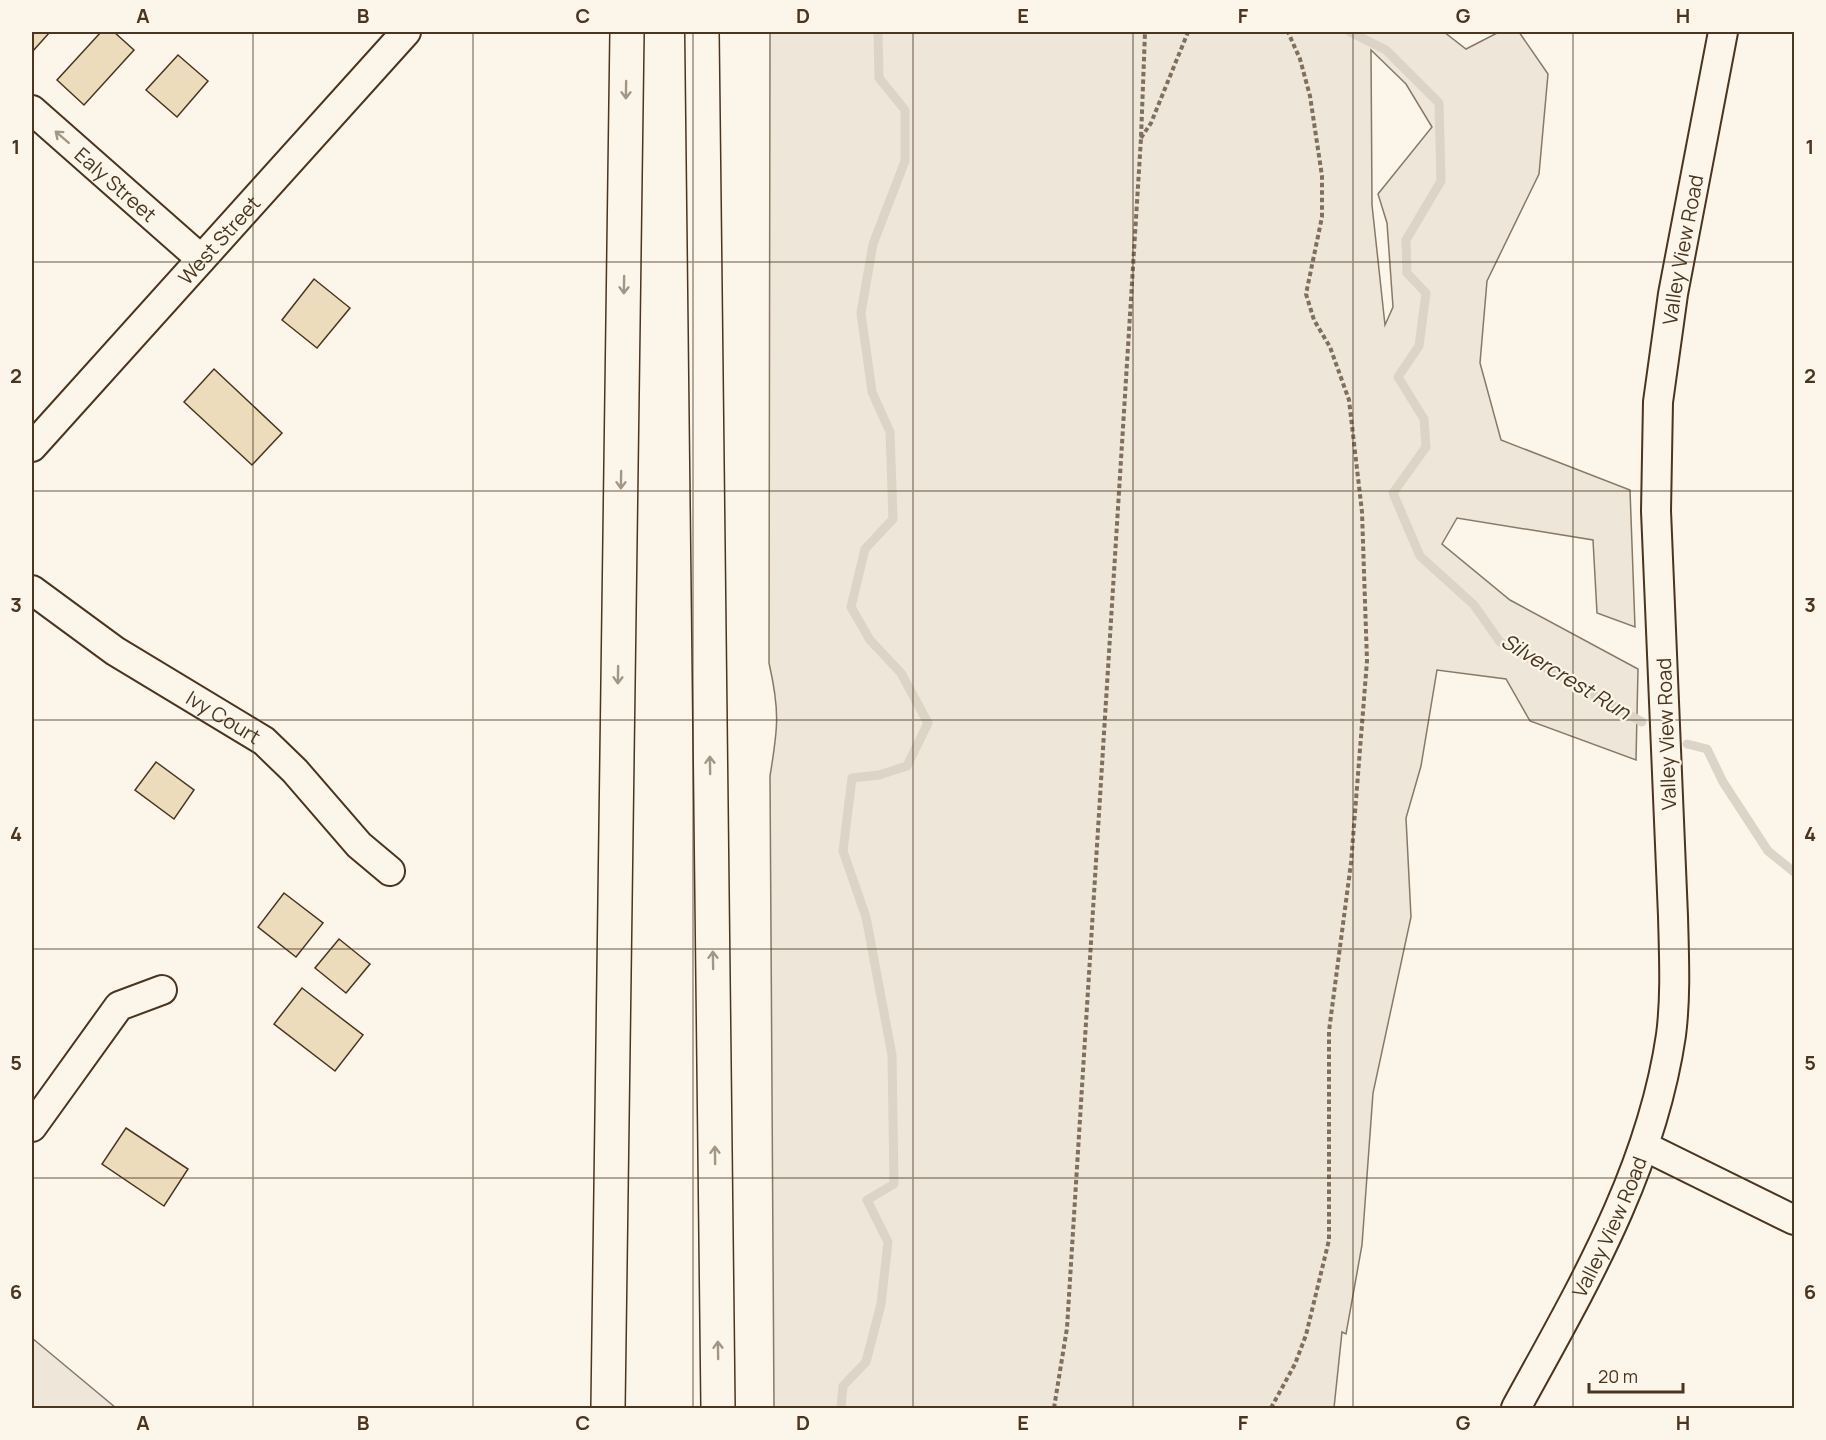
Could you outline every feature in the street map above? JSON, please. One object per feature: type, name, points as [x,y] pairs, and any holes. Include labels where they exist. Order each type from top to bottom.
[{"type":"highway","points":[[608,1408],[627,32]]},
{"type":"highway","points":[[702,32],[718,1408]]},
{"type":"street","name":"Valley View Road","points":[[1516,1408],[1598,1256],[1644,1146],[1661,1089],[1667,1056],[1674,980],[1656,511],[1658,402],[1673,294],[1723,32]]},
{"type":"street","name":"West Street","points":[[32,447],[201,259],[393,36]]},
{"type":"street","name":"Ealy Street","points":[[32,110],[201,259]]},
{"type":"street","name":"Ivy Court","points":[[32,590],[115,651],[264,741],[295,771],[359,845],[390,871]]},
{"type":"street","points":[[32,1127],[119,1006],[162,990]]},
{"type":"street","points":[[1644,1146],[1794,1220]]},
{"type":"path","points":[[1054,1408],[1067,1328],[1141,138],[1145,32]]},
{"type":"path","points":[[1141,138],[1150,123],[1188,32]]},
{"type":"path","points":[[1271,1408],[1295,1364],[1306,1335],[1329,1240],[1329,1031],[1351,863],[1366,661],[1362,512],[1349,400],[1330,347],[1314,320],[1306,294],[1322,217],[1322,176],[1310,96],[1300,59],[1288,32]]},
{"type":"shaded area","points":[[770,32],[1444,32],[1466,49],[1499,32],[1519,32],[1548,74],[1539,174],[1487,281],[1480,363],[1501,440],[1630,490],[1635,627],[1597,613],[1593,540],[1457,518],[1442,544],[1510,600],[1638,669],[1636,760],[1530,721],[1506,679],[1437,670],[1421,766],[1406,818],[1411,917],[1373,1093],[1362,1245],[1346,1334],[1342,1332],[1334,1408],[774,1408],[770,776],[777,720],[769,663]],"holes":[[[1371,50],[1406,84],[1432,127],[1378,194],[1387,223],[1393,307],[1385,325],[1372,205]]]},
{"type":"shaded area","points":[[32,1338],[116,1408],[32,1408]]},
{"type":"building","points":[[32,32],[50,32],[32,52]]},
{"type":"building","points":[[101,32],[114,32],[134,50],[84,105],[57,80]]},
{"type":"building","points":[[178,55],[208,81],[177,117],[146,90]]},
{"type":"building","points":[[314,279],[350,308],[317,348],[282,320]]},
{"type":"building","points":[[214,369],[282,433],[252,465],[184,402]]},
{"type":"building","points":[[156,762],[194,790],[174,819],[135,790]]},
{"type":"building","points":[[284,893],[323,923],[296,957],[258,927]]},
{"type":"building","points":[[339,939],[370,964],[346,993],[315,968]]},
{"type":"building","points":[[302,988],[363,1035],[335,1071],[274,1024]]},
{"type":"building","points":[[126,1128],[188,1169],[164,1206],[102,1164]]},
{"type":"waterway","points":[[841,1408],[843,1386],[866,1362],[881,1304],[888,1242],[867,1200],[894,1184],[892,1055],[866,917],[843,851],[852,778],[879,775],[907,766],[928,723],[901,673],[870,640],[851,607],[865,549],[893,519],[890,432],[872,392],[861,313],[873,244],[905,161],[905,110],[879,78],[878,32]]},
{"type":"waterway","name":"Silvercrest Run","points":[[1350,32],[1386,50],[1439,103],[1441,181],[1406,240],[1407,273],[1426,293],[1419,346],[1398,377],[1424,419],[1426,447],[1393,493],[1420,556],[1474,605],[1500,642],[1642,722]]},
{"type":"waterway","name":"Silvercrest Run","points":[[1687,744],[1707,749],[1723,782],[1768,851],[1794,872]]}]
